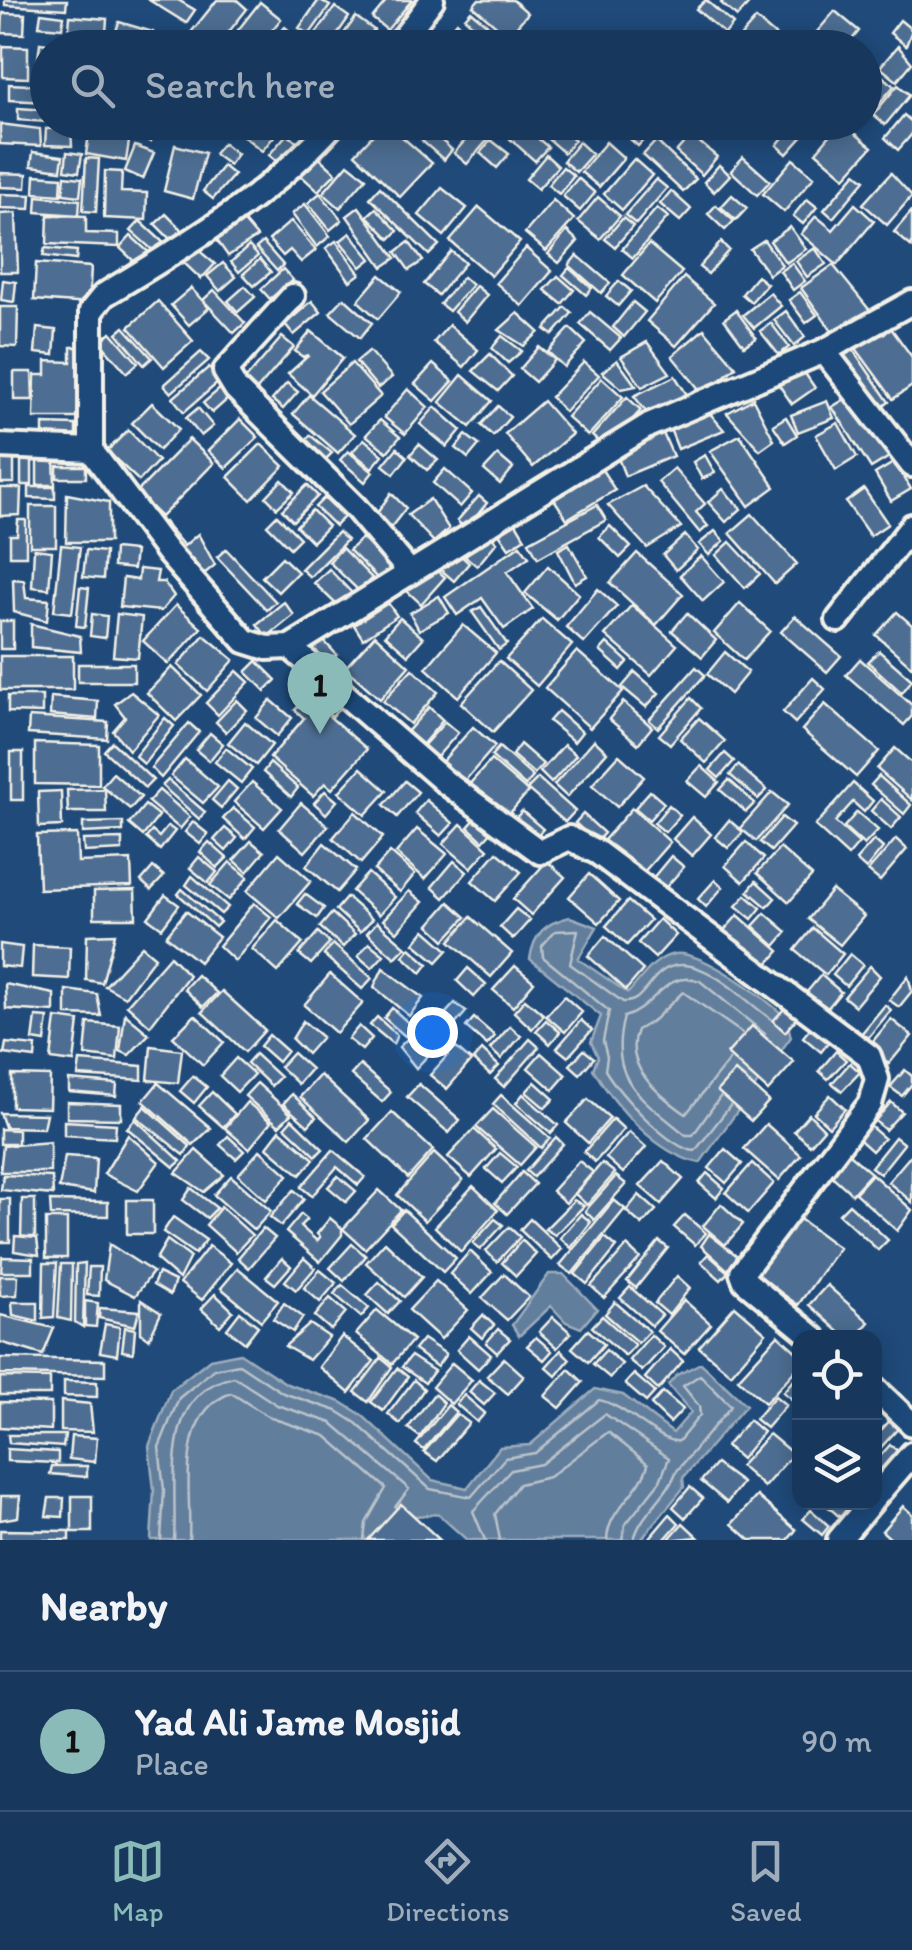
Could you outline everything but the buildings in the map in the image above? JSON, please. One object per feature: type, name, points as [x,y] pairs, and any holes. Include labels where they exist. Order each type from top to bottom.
[{"type":"street","points":[[410,30],[432,0]]},
{"type":"street","points":[[320,140],[293,169],[223,223],[104,295],[91,311],[91,450],[168,552],[246,641],[267,648],[290,647],[649,425],[824,351],[912,302]]},
{"type":"street","points":[[293,296],[225,370],[236,389],[330,480],[409,571]]},
{"type":"street","points":[[824,351],[912,465]]},
{"type":"street","points":[[0,446],[91,450]]},
{"type":"street","points":[[838,620],[912,526]]},
{"type":"street","points":[[290,647],[445,782],[540,852],[569,838],[598,853],[868,1056],[877,1079],[870,1104],[742,1273],[745,1281],[804,1330]]},
{"type":"street","points":[[882,1396],[912,1424]]},
{"type":"street","points":[[882,1489],[912,1454]]},
{"type":"street","points":[[839,1540],[864,1510]]},
{"type":"water","points":[[570,917],[597,927],[578,959],[628,993],[661,959],[686,955],[732,976],[786,1020],[791,1037],[700,1163],[668,1150],[625,1113],[593,1069],[598,1057],[591,1042],[601,1016],[530,959],[542,930]]},
{"type":"water","points":[[549,1274],[563,1274],[597,1309],[581,1328],[566,1322],[551,1306],[519,1336],[512,1325]]},
{"type":"water","points":[[240,1353],[287,1384],[341,1402],[362,1415],[432,1480],[467,1488],[500,1447],[530,1445],[595,1389],[623,1395],[673,1433],[691,1412],[668,1385],[677,1375],[701,1363],[746,1405],[683,1478],[684,1487],[641,1540],[467,1540],[438,1514],[416,1516],[399,1540],[151,1540],[154,1490],[149,1446],[171,1390],[210,1359]]},
{"type":"place","name":"Yad Ali Jame Mosjid","points":[[320,734]]}]
